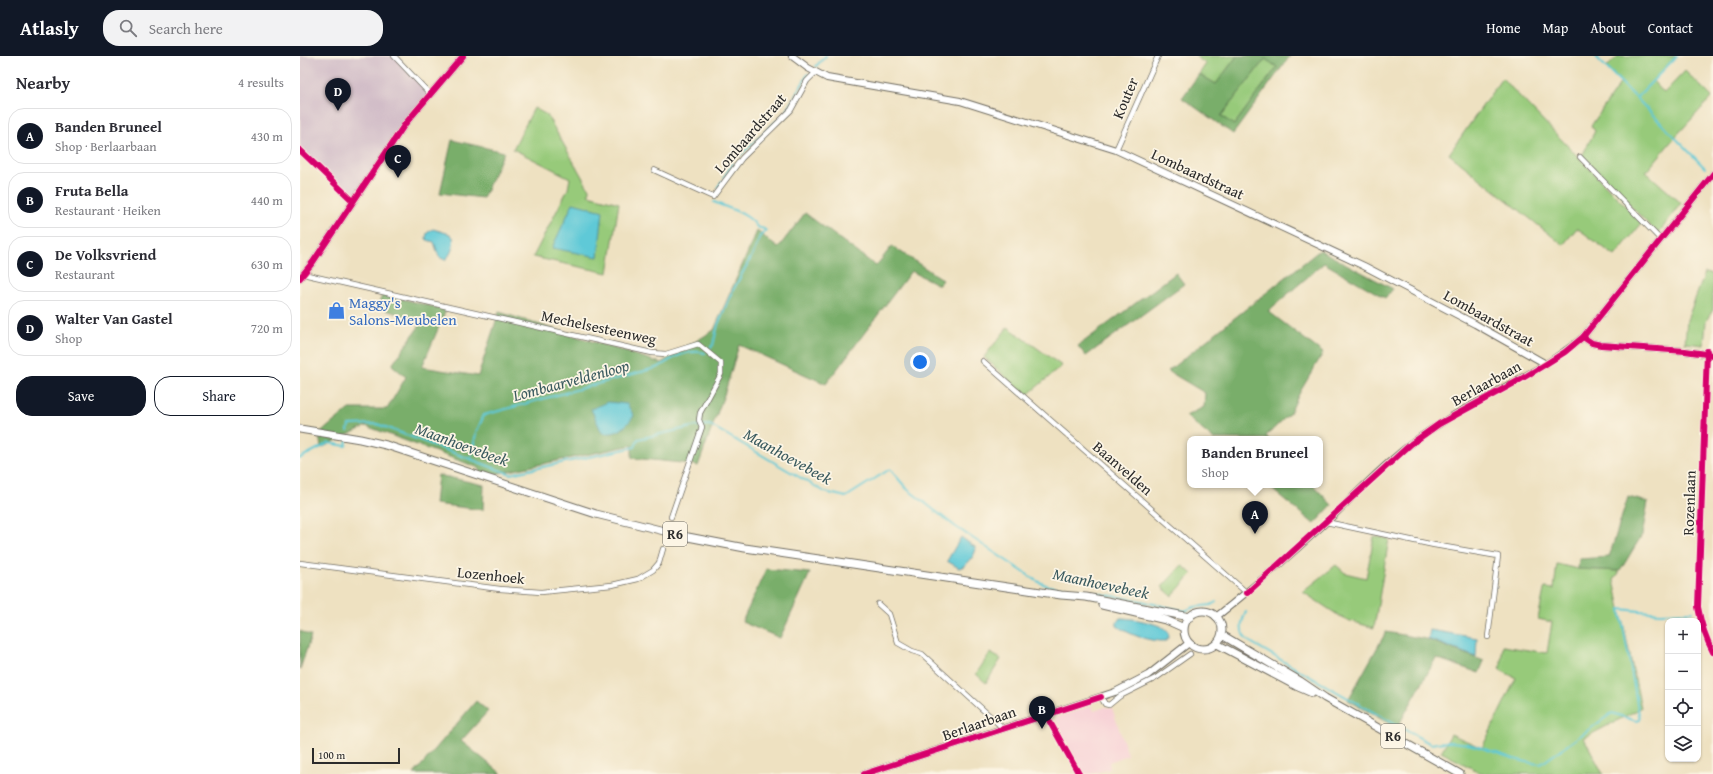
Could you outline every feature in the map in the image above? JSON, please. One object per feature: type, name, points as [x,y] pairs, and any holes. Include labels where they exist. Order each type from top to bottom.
[{"type":"main road","name":"R6","points":[[300,429],[386,445],[596,514],[688,537],[745,548],[1061,595],[1093,598],[1190,617],[1196,613],[1203,612],[1210,613],[1216,617]]},
{"type":"main road","name":"R6","points":[[1061,595],[1166,620],[1184,628]]},
{"type":"main road","points":[[1190,617],[1184,628],[1186,638],[1189,643],[1202,649],[1211,648],[1217,644],[1222,635],[1222,625],[1216,617]]},
{"type":"main road","name":"R6","points":[[1222,635],[1325,698],[1460,774]]},
{"type":"main road","name":"R6","points":[[1217,644],[1296,686],[1325,698]]},
{"type":"street","points":[[394,56],[430,94]]},
{"type":"street","name":"Mechelsesteenweg","points":[[463,56],[405,124],[313,262],[301,276],[652,353],[666,354],[698,344],[721,363],[721,374],[700,413],[702,427],[671,517]]},
{"type":"street","name":"Lombaardstraat","points":[[792,56],[827,78],[960,101],[1116,150],[1364,266],[1475,324],[1546,364]]},
{"type":"street","name":"Kouter","points":[[1116,150],[1158,56]]},
{"type":"street","name":"Lombaardstraat","points":[[654,170],[713,197],[742,158],[791,110],[806,81],[816,72]]},
{"type":"street","points":[[1580,157],[1661,240]]},
{"type":"street","name":"Berlaarbaan","points":[[1216,617],[1247,593],[1411,444],[1439,424],[1546,364],[1565,352],[1583,337],[1713,174]]},
{"type":"street","points":[[1583,337],[1592,343],[1601,345],[1685,351],[1693,350],[1710,353]]},
{"type":"street","name":"Rozenlaan","points":[[1710,353],[1698,607],[1701,626],[1713,652]]},
{"type":"street","name":"Baanvelden","points":[[983,361],[1247,593]]},
{"type":"street","points":[[1326,522],[1434,545],[1498,556],[1488,637]]},
{"type":"street","name":"Lozenhoek","points":[[300,563],[500,589],[541,592],[612,585],[638,579],[653,570],[659,563],[663,549]]},
{"type":"street","name":"Berlaarbaan","points":[[878,604],[889,614],[898,644],[922,654],[1003,728]]},
{"type":"street","name":"Berlaarbaan","points":[[864,774],[1101,697],[1124,688],[1148,675],[1189,643]]},
{"type":"street","points":[[1101,697],[1105,704],[1109,705],[1120,696],[1156,678],[1190,654]]},
{"type":"street","points":[[1046,715],[1079,774]]},
{"type":"shaded area","points":[[300,56],[395,56],[430,94],[353,201],[300,149]]},
{"type":"shaded area","points":[[1092,706],[1094,711],[1105,707],[1112,708],[1128,755],[1109,762],[1110,769],[1091,774],[1083,774],[1055,718]]},
{"type":"green space","points":[[1195,56],[1237,56],[1216,84],[1199,74],[1206,64]]},
{"type":"green space","points":[[1237,56],[1290,56],[1233,134],[1182,98],[1199,74],[1216,84]],"holes":[[[1265,59],[1277,67],[1234,125],[1221,116]]]},
{"type":"green space","points":[[1618,56],[1677,56],[1653,81],[1664,93],[1685,71],[1712,97],[1675,137],[1646,172],[1681,203],[1658,234],[1582,156],[1595,131],[1591,126],[1621,82],[1606,68]]},
{"type":"green space","points":[[1265,59],[1277,67],[1234,125],[1221,116]]},
{"type":"green space","points":[[1502,78],[1642,223],[1615,256],[1577,228],[1563,245],[1449,154]]},
{"type":"green space","points":[[534,108],[547,115],[590,191],[588,195],[619,203],[608,273],[533,257],[568,189],[570,178],[513,149]]},
{"type":"green space","points":[[452,140],[504,152],[483,198],[440,193]]},
{"type":"green space","points":[[805,213],[876,266],[892,246],[943,280],[939,285],[911,271],[826,384],[739,345],[725,392],[698,466],[632,458],[632,445],[481,477],[479,468],[366,426],[321,448],[319,434],[349,409],[387,409],[406,377],[392,365],[422,322],[377,307],[383,294],[446,310],[422,367],[478,376],[499,312],[661,363],[714,330],[757,231],[778,248]]},
{"type":"green space","points":[[1320,250],[1393,289],[1385,298],[1324,263],[1268,311],[1323,353],[1300,392],[1290,413],[1266,436],[1209,436],[1186,416],[1204,407],[1205,393],[1168,371]]},
{"type":"green space","points":[[1176,273],[1184,284],[1086,356],[1078,346]]},
{"type":"green space","points":[[1705,273],[1713,274],[1713,310],[1706,321],[1704,345],[1685,343],[1687,320]]},
{"type":"green space","points":[[1008,327],[1062,366],[1026,396],[984,357]]},
{"type":"green space","points":[[438,475],[484,485],[483,510],[435,504]]},
{"type":"green space","points":[[1271,488],[1316,488],[1332,505],[1314,524]]},
{"type":"green space","points":[[1628,497],[1648,502],[1642,535],[1620,571],[1578,569],[1579,559],[1609,557]]},
{"type":"green space","points":[[1374,536],[1389,539],[1374,628],[1344,619],[1303,592],[1336,565],[1345,573],[1366,578]]},
{"type":"green space","points":[[1557,564],[1578,569],[1620,571],[1614,580],[1641,708],[1584,738],[1603,774],[1483,774],[1441,752],[1451,734],[1482,748],[1516,678],[1500,670],[1503,646],[1547,653],[1552,622],[1538,619],[1545,588],[1554,589]]},
{"type":"green space","points":[[1182,565],[1192,574],[1172,596],[1162,587]]},
{"type":"green space","points":[[766,569],[810,573],[780,638],[742,622]]},
{"type":"green space","points":[[300,631],[311,636],[300,669]]},
{"type":"green space","points":[[1386,632],[1426,639],[1484,661],[1479,673],[1436,658],[1397,728],[1348,700]]},
{"type":"green space","points":[[990,653],[1001,659],[986,683],[976,674]]},
{"type":"green space","points":[[476,701],[488,711],[461,741],[502,774],[414,774]]},
{"type":"water","points":[[573,203],[603,211],[598,257],[552,248]]},
{"type":"water","points":[[433,229],[450,234],[453,237],[452,250],[445,260],[439,257],[434,242],[427,240],[426,238],[427,233]]},
{"type":"water","points":[[608,402],[627,404],[634,416],[621,430],[613,433],[602,433],[591,409]]},
{"type":"water","points":[[961,537],[976,548],[970,560],[959,568],[947,561]]},
{"type":"water","points":[[1120,618],[1138,620],[1157,625],[1166,630],[1169,636],[1166,641],[1160,641],[1134,635],[1117,626],[1117,622]]},
{"type":"water","points":[[1430,630],[1477,638],[1476,657],[1428,639]]},
{"type":"waterway","name":"Lombaarveldenloop","points":[[816,66],[826,56]]},
{"type":"waterway","name":"Lombaarveldenloop","points":[[1595,56],[1705,168]]},
{"type":"waterway","points":[[1636,98],[1677,56]]},
{"type":"waterway","name":"Lombaarveldenloop","points":[[786,112],[808,74]]},
{"type":"waterway","name":"Lombaarveldenloop","points":[[739,156],[778,120]]},
{"type":"waterway","name":"Lombaarveldenloop","points":[[724,177],[733,163]]},
{"type":"waterway","name":"Lombaarveldenloop","points":[[718,187],[722,181]]},
{"type":"waterway","name":"Lombaarveldenloop","points":[[711,347],[713,345],[718,324],[732,292],[754,252],[760,236],[766,231],[757,227],[749,218],[714,202]]},
{"type":"waterway","name":"Lombaarveldenloop","points":[[471,459],[476,433],[484,415],[659,367],[669,360],[686,353],[705,353]]},
{"type":"waterway","name":"Maanhoevebeek","points":[[348,431],[349,425],[377,424],[510,474],[635,447],[638,439],[696,426],[710,425],[825,492],[846,497],[890,469],[907,489],[956,527],[1037,581],[1048,586],[1132,599],[1185,611],[1194,607],[1211,605],[1216,602]]},
{"type":"waterway","name":"Maanhoevebeek","points":[[300,458],[329,443],[346,446],[347,441]]},
{"type":"waterway","name":"Maanhoevebeek","points":[[1246,612],[1243,619],[1242,630],[1244,637],[1247,640],[1431,744],[1446,742],[1473,745],[1513,759],[1541,764],[1612,713],[1636,721],[1640,720],[1620,609],[1660,613],[1693,612]]},
{"type":"cycle path","points":[[300,278],[313,262],[405,124],[463,56]]},
{"type":"cycle path","points":[[300,150],[353,201]]},
{"type":"cycle path","points":[[1247,593],[1411,444],[1439,424],[1546,364],[1565,352],[1583,337],[1713,174]]},
{"type":"cycle path","points":[[1583,337],[1592,343],[1601,345],[1685,351],[1713,355]]},
{"type":"cycle path","points":[[1707,351],[1698,607],[1700,619],[1713,652]]},
{"type":"cycle path","points":[[864,774],[1101,697]]},
{"type":"cycle path","points":[[1046,715],[1079,774]]},
{"type":"place","name":"Walter Van Gastel","points":[[338,111]]},
{"type":"place","name":"De Volksvriend","points":[[398,178]]},
{"type":"place","name":"Maggy's Salons-Meubelen","points":[[336,311]]},
{"type":"place","name":"Banden Bruneel","points":[[1255,534]]},
{"type":"place","name":"Fruta Bella","points":[[1042,729]]}]
